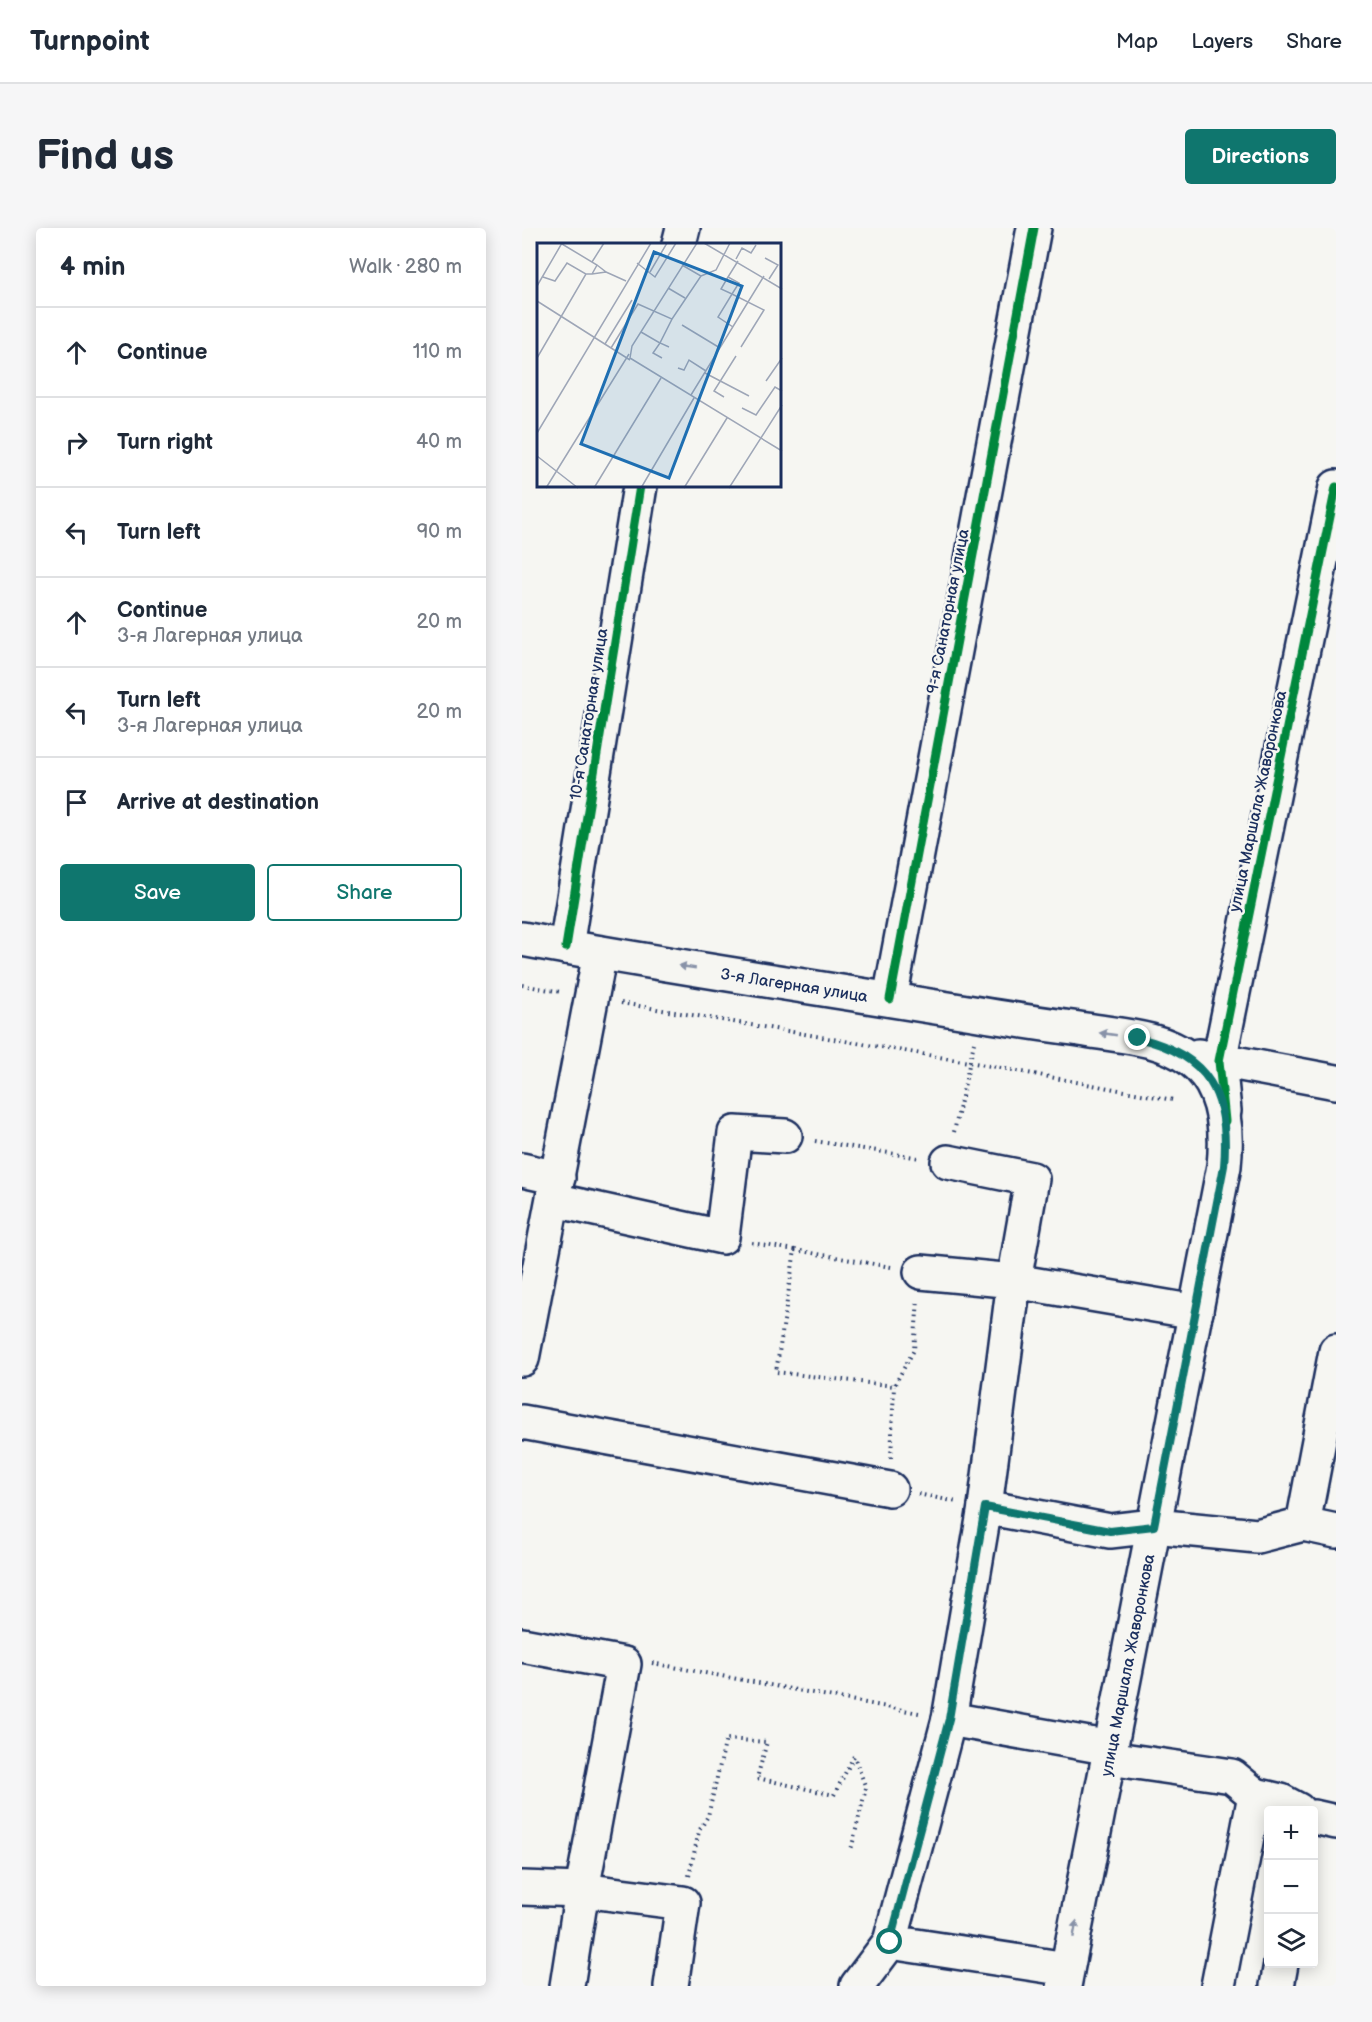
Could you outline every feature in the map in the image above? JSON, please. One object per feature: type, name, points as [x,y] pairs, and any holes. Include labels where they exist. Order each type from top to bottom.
[{"type":"street","points":[[679,243],[683,228]]},
{"type":"street","name":"9-я Санаторная улица","points":[[890,999],[1034,228]]},
{"type":"street","name":"улица Маршала Жаворонкова","points":[[1225,1122],[1219,1061],[1336,487]]},
{"type":"street","name":"10-я Санаторная улица","points":[[566,947],[640,488]]},
{"type":"street","name":"3-я Лагерная улица","points":[[522,939],[980,1015],[1138,1038],[1219,1061],[1336,1082]]},
{"type":"street","points":[[522,1359],[600,953]]},
{"type":"street","name":"3-я Лагерная улица","points":[[1173,1049],[1191,1060],[1208,1078],[1220,1103],[1225,1122],[1224,1166]]},
{"type":"street","points":[[522,1170],[556,1189],[722,1237],[735,1133],[785,1136]]},
{"type":"street","points":[[857,1986],[890,1942],[949,1719],[985,1507],[1014,1281],[1032,1179],[948,1162]]},
{"type":"street","name":"улица Маршала Жаворонкова","points":[[1066,1978],[1224,1166]]},
{"type":"street","points":[[921,1272],[1014,1281],[1196,1312]]},
{"type":"street","points":[[1303,1524],[1336,1351]]},
{"type":"street","points":[[522,1422],[890,1489]]},
{"type":"street","points":[[985,1507],[1110,1531],[1154,1526],[1257,1536],[1303,1524],[1336,1531]]},
{"type":"street","points":[[522,1645],[624,1664],[582,1890],[567,1986]]},
{"type":"street","points":[[949,1719],[1232,1776],[1255,1795],[1281,1801],[1290,1806]]},
{"type":"street","points":[[1218,1986],[1255,1795]]},
{"type":"street","points":[[1318,1818],[1336,1822]]},
{"type":"street","points":[[522,1888],[582,1890],[683,1903],[671,1986]]},
{"type":"street","points":[[890,1942],[1066,1978]]},
{"type":"street","points":[[1277,1986],[1280,1968]]},
{"type":"path","points":[[522,985],[969,1062],[1173,1100]]},
{"type":"path","points":[[785,1136],[948,1162],[980,1015]]},
{"type":"path","points":[[722,1237],[921,1272],[914,1350],[894,1386],[776,1372],[795,1251]]},
{"type":"path","points":[[624,1664],[651,1662],[949,1719]]},
{"type":"path","points":[[683,1903],[699,1831],[708,1816],[726,1739],[767,1742],[757,1778],[834,1795],[854,1756],[866,1788],[850,1850]]},
{"type":"cycle path","points":[[890,999],[1034,228]]},
{"type":"cycle path","points":[[1225,1121],[1219,1061],[1336,487]]},
{"type":"cycle path","points":[[566,947],[640,488]]},
{"type":"route","points":[[890,1942],[949,1719],[985,1507],[1110,1531],[1154,1526],[1224,1166],[1226,1145],[1225,1122],[1220,1103],[1215,1089],[1201,1069],[1169,1047],[1138,1038]]}]
